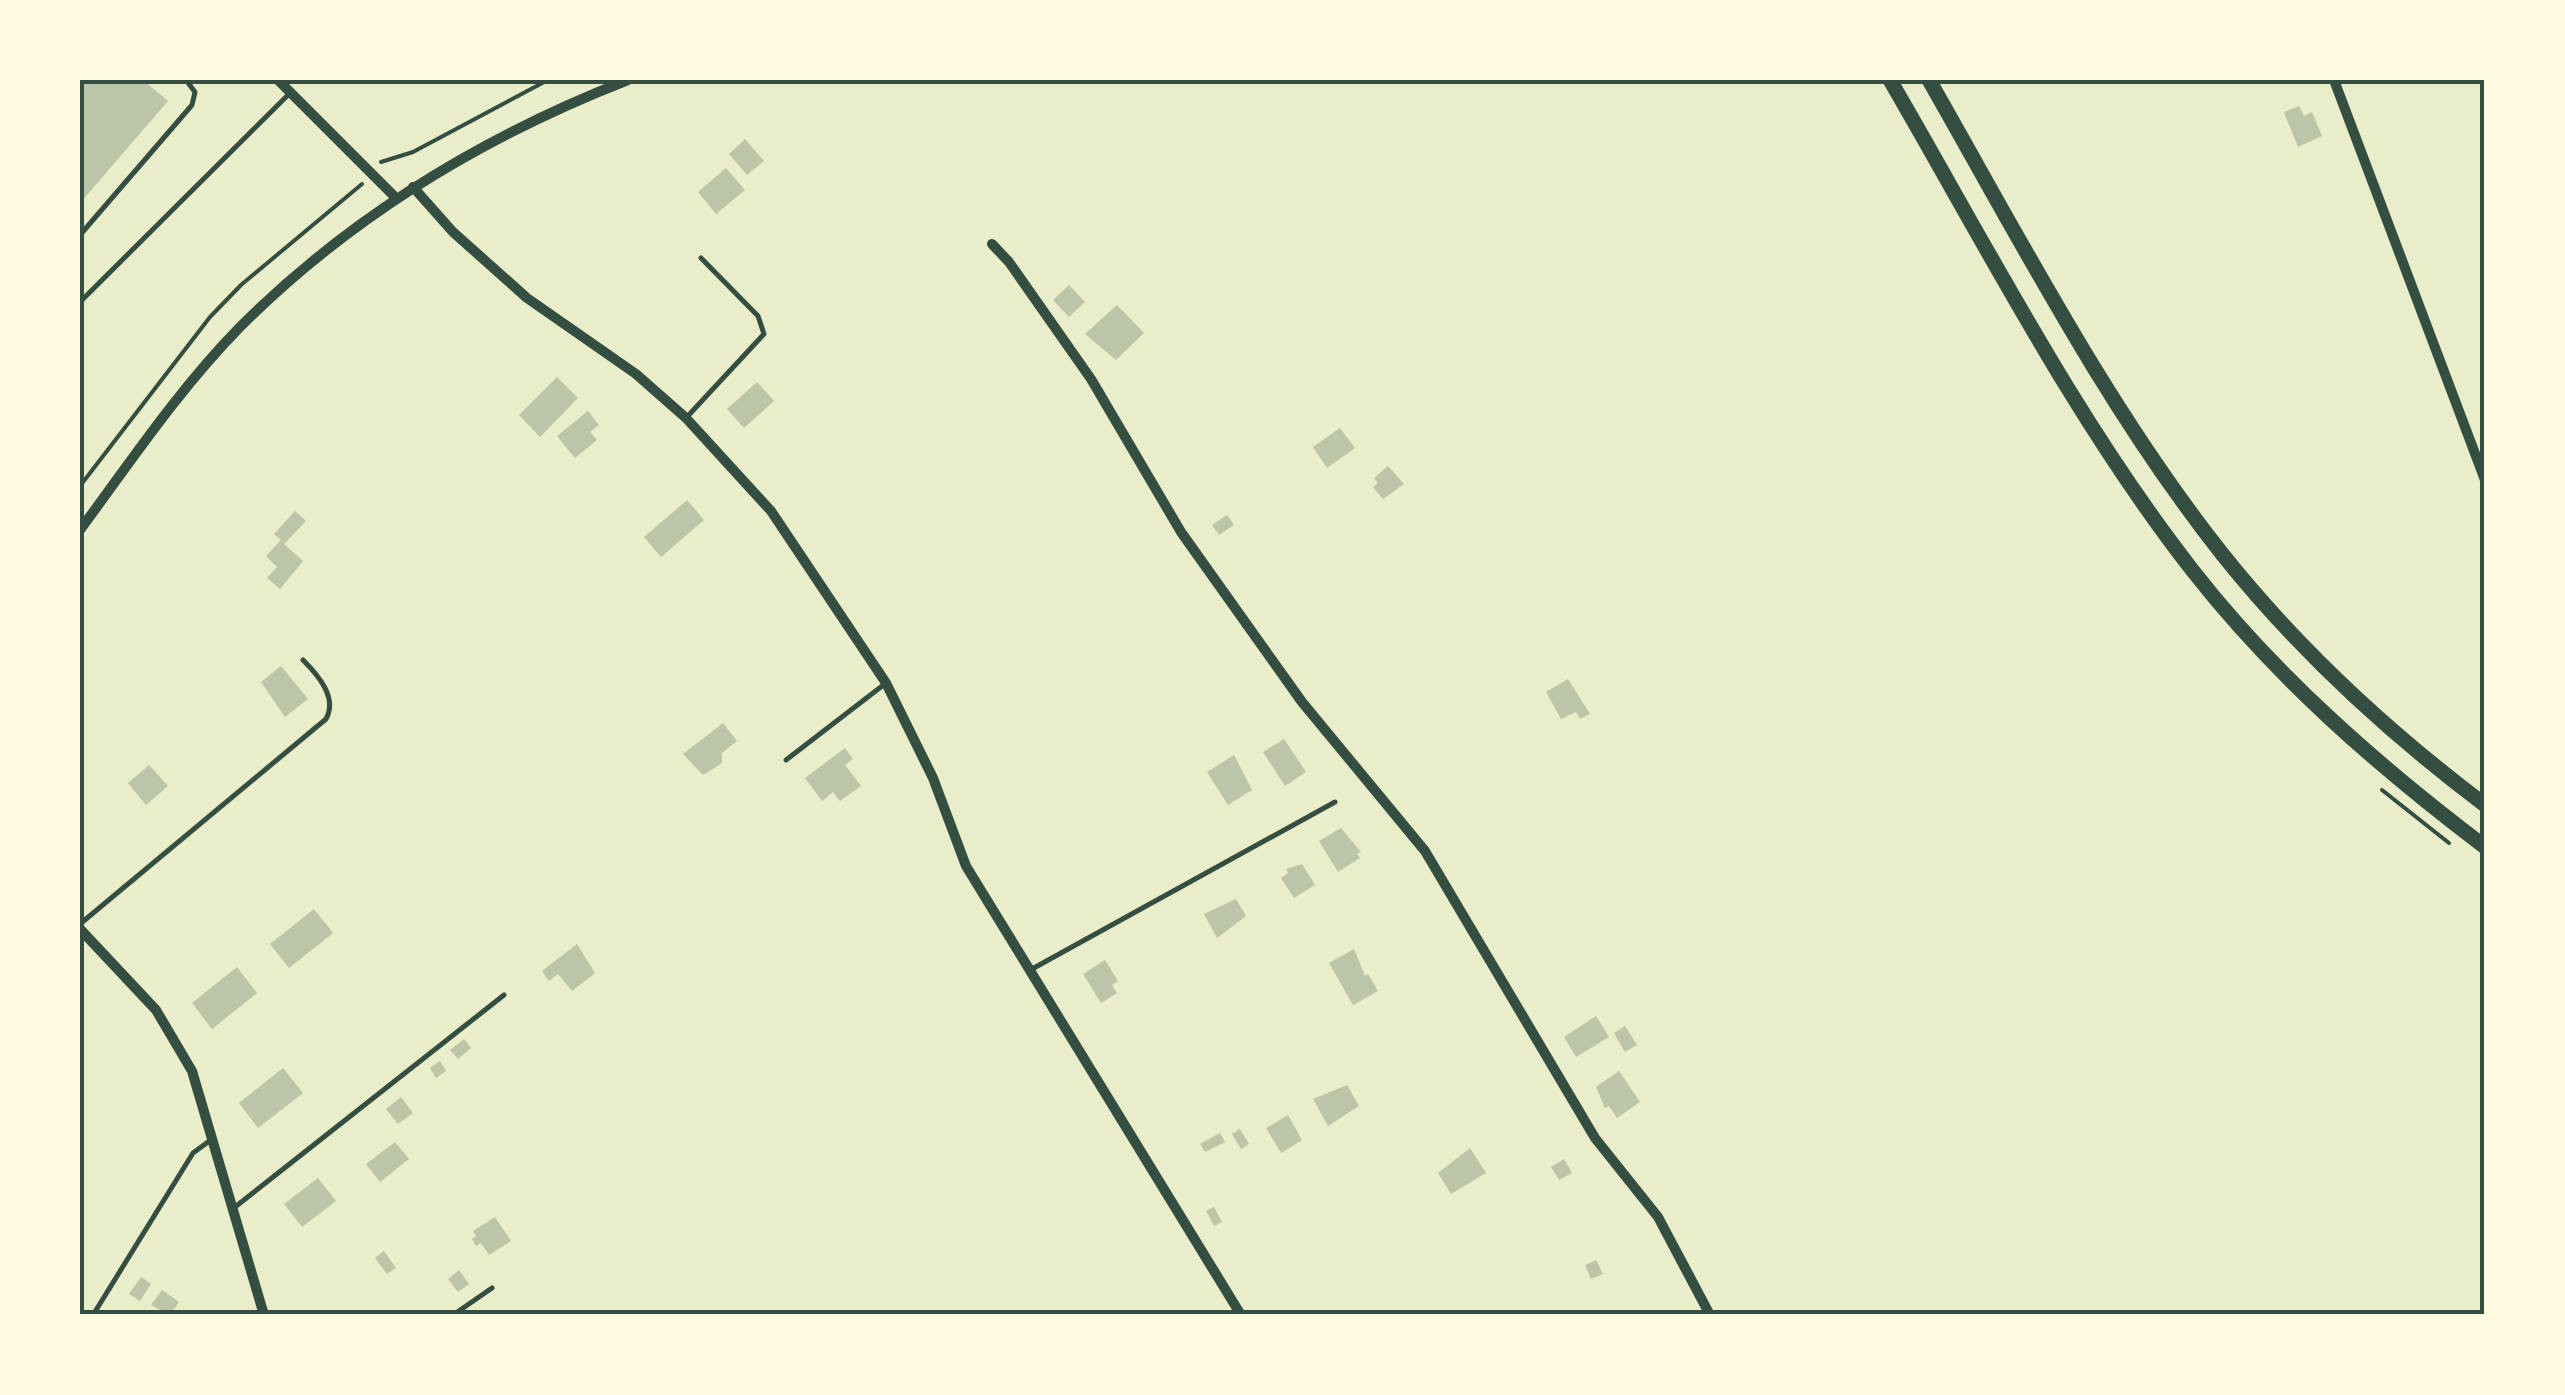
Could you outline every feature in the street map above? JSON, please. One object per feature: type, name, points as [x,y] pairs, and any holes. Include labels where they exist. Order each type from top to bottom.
[{"type":"main road","points":[[1890,80],[2110,454],[2194,572],[2293,684],[2404,785],[2485,846]]},
{"type":"main road","points":[[1929,80],[2139,440],[2224,556],[2319,664],[2423,759],[2485,805]]},
{"type":"main road","points":[[1931,150],[1960,134]]},
{"type":"street","points":[[278,80],[373,170],[396,198]]},
{"type":"street","points":[[80,530],[192,382],[239,328],[296,276],[396,198],[506,131],[628,80]]},
{"type":"street","points":[[2334,80],[2485,480]]},
{"type":"street","points":[[413,187],[453,232],[527,298],[636,374],[686,418],[771,512],[886,683],[932,778],[966,866],[1241,1315]]},
{"type":"street","points":[[992,244],[1009,262],[1091,379],[1182,532],[1302,702],[1424,851],[1594,1138],[1658,1217],[1710,1315]]},
{"type":"street","points":[[80,926],[156,1010],[181,1049],[236,1207],[264,1315]]},
{"type":"lane","points":[[80,234],[192,104],[195,92],[186,80]]},
{"type":"lane","points":[[80,302],[291,93]]},
{"type":"lane","points":[[686,418],[764,334],[758,316],[701,258]]},
{"type":"lane","points":[[80,926],[326,719],[331,710],[328,695],[303,660]]},
{"type":"lane","points":[[786,760],[886,683]]},
{"type":"lane","points":[[1030,970],[1335,802]]},
{"type":"lane","points":[[236,1207],[504,994]]},
{"type":"lane","points":[[93,1315],[193,1153],[214,1138]]},
{"type":"lane","points":[[453,1315],[492,1288]]},
{"type":"building","points":[[80,80],[143,80],[168,101],[80,203]]},
{"type":"building","points":[[2299,106],[2304,116],[2312,112],[2322,136],[2298,147],[2284,112]]},
{"type":"building","points":[[745,139],[764,161],[747,175],[729,154]]},
{"type":"building","points":[[726,168],[745,190],[716,214],[698,192]]},
{"type":"building","points":[[1069,285],[1085,302],[1069,317],[1053,300]]},
{"type":"building","points":[[1117,305],[1144,333],[1116,360],[1085,334]]},
{"type":"building","points":[[557,377],[578,398],[540,437],[519,415]]},
{"type":"building","points":[[757,382],[774,401],[744,428],[727,409]]},
{"type":"building","points":[[588,411],[599,425],[590,432],[597,440],[575,458],[557,436]]},
{"type":"building","points":[[1340,428],[1355,448],[1327,468],[1313,447]]},
{"type":"building","points":[[1388,466],[1404,484],[1383,499],[1373,487],[1378,483],[1374,478]]},
{"type":"building","points":[[687,500],[704,520],[661,557],[644,537]]},
{"type":"building","points":[[295,511],[306,521],[284,544],[303,561],[280,589],[267,578],[277,567],[266,556],[281,540],[274,534]]},
{"type":"building","points":[[1227,515],[1234,525],[1219,535],[1212,525]]},
{"type":"building","points":[[281,666],[308,699],[285,717],[261,682]]},
{"type":"building","points":[[1568,679],[1590,714],[1580,719],[1576,712],[1561,719],[1546,692]]},
{"type":"building","points":[[723,723],[737,741],[722,753],[722,763],[703,775],[683,754]]},
{"type":"building","points":[[1284,739],[1306,772],[1285,786],[1263,752]]},
{"type":"building","points":[[845,748],[853,759],[845,765],[861,786],[840,801],[833,792],[822,801],[805,778]]},
{"type":"building","points":[[1234,755],[1252,790],[1228,805],[1207,772]]},
{"type":"building","points":[[149,765],[168,786],[146,805],[128,783]]},
{"type":"building","points":[[1341,828],[1361,852],[1357,854],[1360,858],[1338,872],[1319,841]]},
{"type":"building","points":[[1302,864],[1315,885],[1294,898],[1281,878],[1288,873],[1286,869]]},
{"type":"building","points":[[1236,899],[1246,916],[1217,938],[1204,914]]},
{"type":"building","points":[[314,909],[333,933],[289,968],[270,944]]},
{"type":"building","points":[[577,944],[595,973],[572,991],[558,974],[549,981],[542,971]]},
{"type":"building","points":[[1354,949],[1365,976],[1368,974],[1378,991],[1353,1005],[1329,963]]},
{"type":"building","points":[[1105,960],[1118,981],[1112,985],[1117,993],[1101,1003],[1083,974]]},
{"type":"building","points":[[237,967],[257,993],[212,1029],[192,1003]]},
{"type":"building","points":[[1596,1016],[1609,1037],[1576,1057],[1564,1037]]},
{"type":"building","points":[[1625,1026],[1637,1045],[1625,1052],[1614,1033]]},
{"type":"building","points":[[464,1039],[471,1048],[458,1059],[450,1050]]},
{"type":"building","points":[[440,1061],[446,1071],[436,1078],[430,1068]]},
{"type":"building","points":[[283,1068],[303,1093],[258,1128],[239,1103]]},
{"type":"building","points":[[1619,1071],[1640,1102],[1617,1118],[1609,1106],[1605,1108],[1596,1087]]},
{"type":"building","points":[[1347,1085],[1359,1106],[1328,1126],[1313,1099]]},
{"type":"building","points":[[401,1097],[413,1113],[398,1124],[386,1109]]},
{"type":"building","points":[[1288,1115],[1302,1140],[1281,1153],[1266,1128]]},
{"type":"building","points":[[1240,1129],[1249,1144],[1241,1149],[1232,1134]]},
{"type":"building","points":[[1220,1133],[1225,1142],[1205,1152],[1200,1144]]},
{"type":"building","points":[[395,1142],[409,1159],[380,1182],[366,1164]]},
{"type":"building","points":[[1470,1148],[1486,1173],[1451,1194],[1438,1173]]},
{"type":"building","points":[[1564,1159],[1572,1173],[1559,1180],[1551,1167]]},
{"type":"building","points":[[318,1178],[336,1201],[302,1227],[284,1204]]},
{"type":"building","points":[[1214,1207],[1222,1222],[1214,1226],[1206,1211]]},
{"type":"building","points":[[495,1217],[511,1241],[489,1255],[481,1243],[476,1246],[473,1231]]},
{"type":"building","points":[[384,1251],[396,1268],[387,1274],[375,1258]]},
{"type":"building","points":[[1596,1260],[1603,1274],[1591,1279],[1585,1265]]},
{"type":"building","points":[[459,1270],[469,1284],[458,1292],[448,1279]]},
{"type":"building","points":[[141,1277],[151,1284],[140,1301],[129,1294]]},
{"type":"building","points":[[162,1290],[179,1302],[170,1315],[151,1305]]}]
